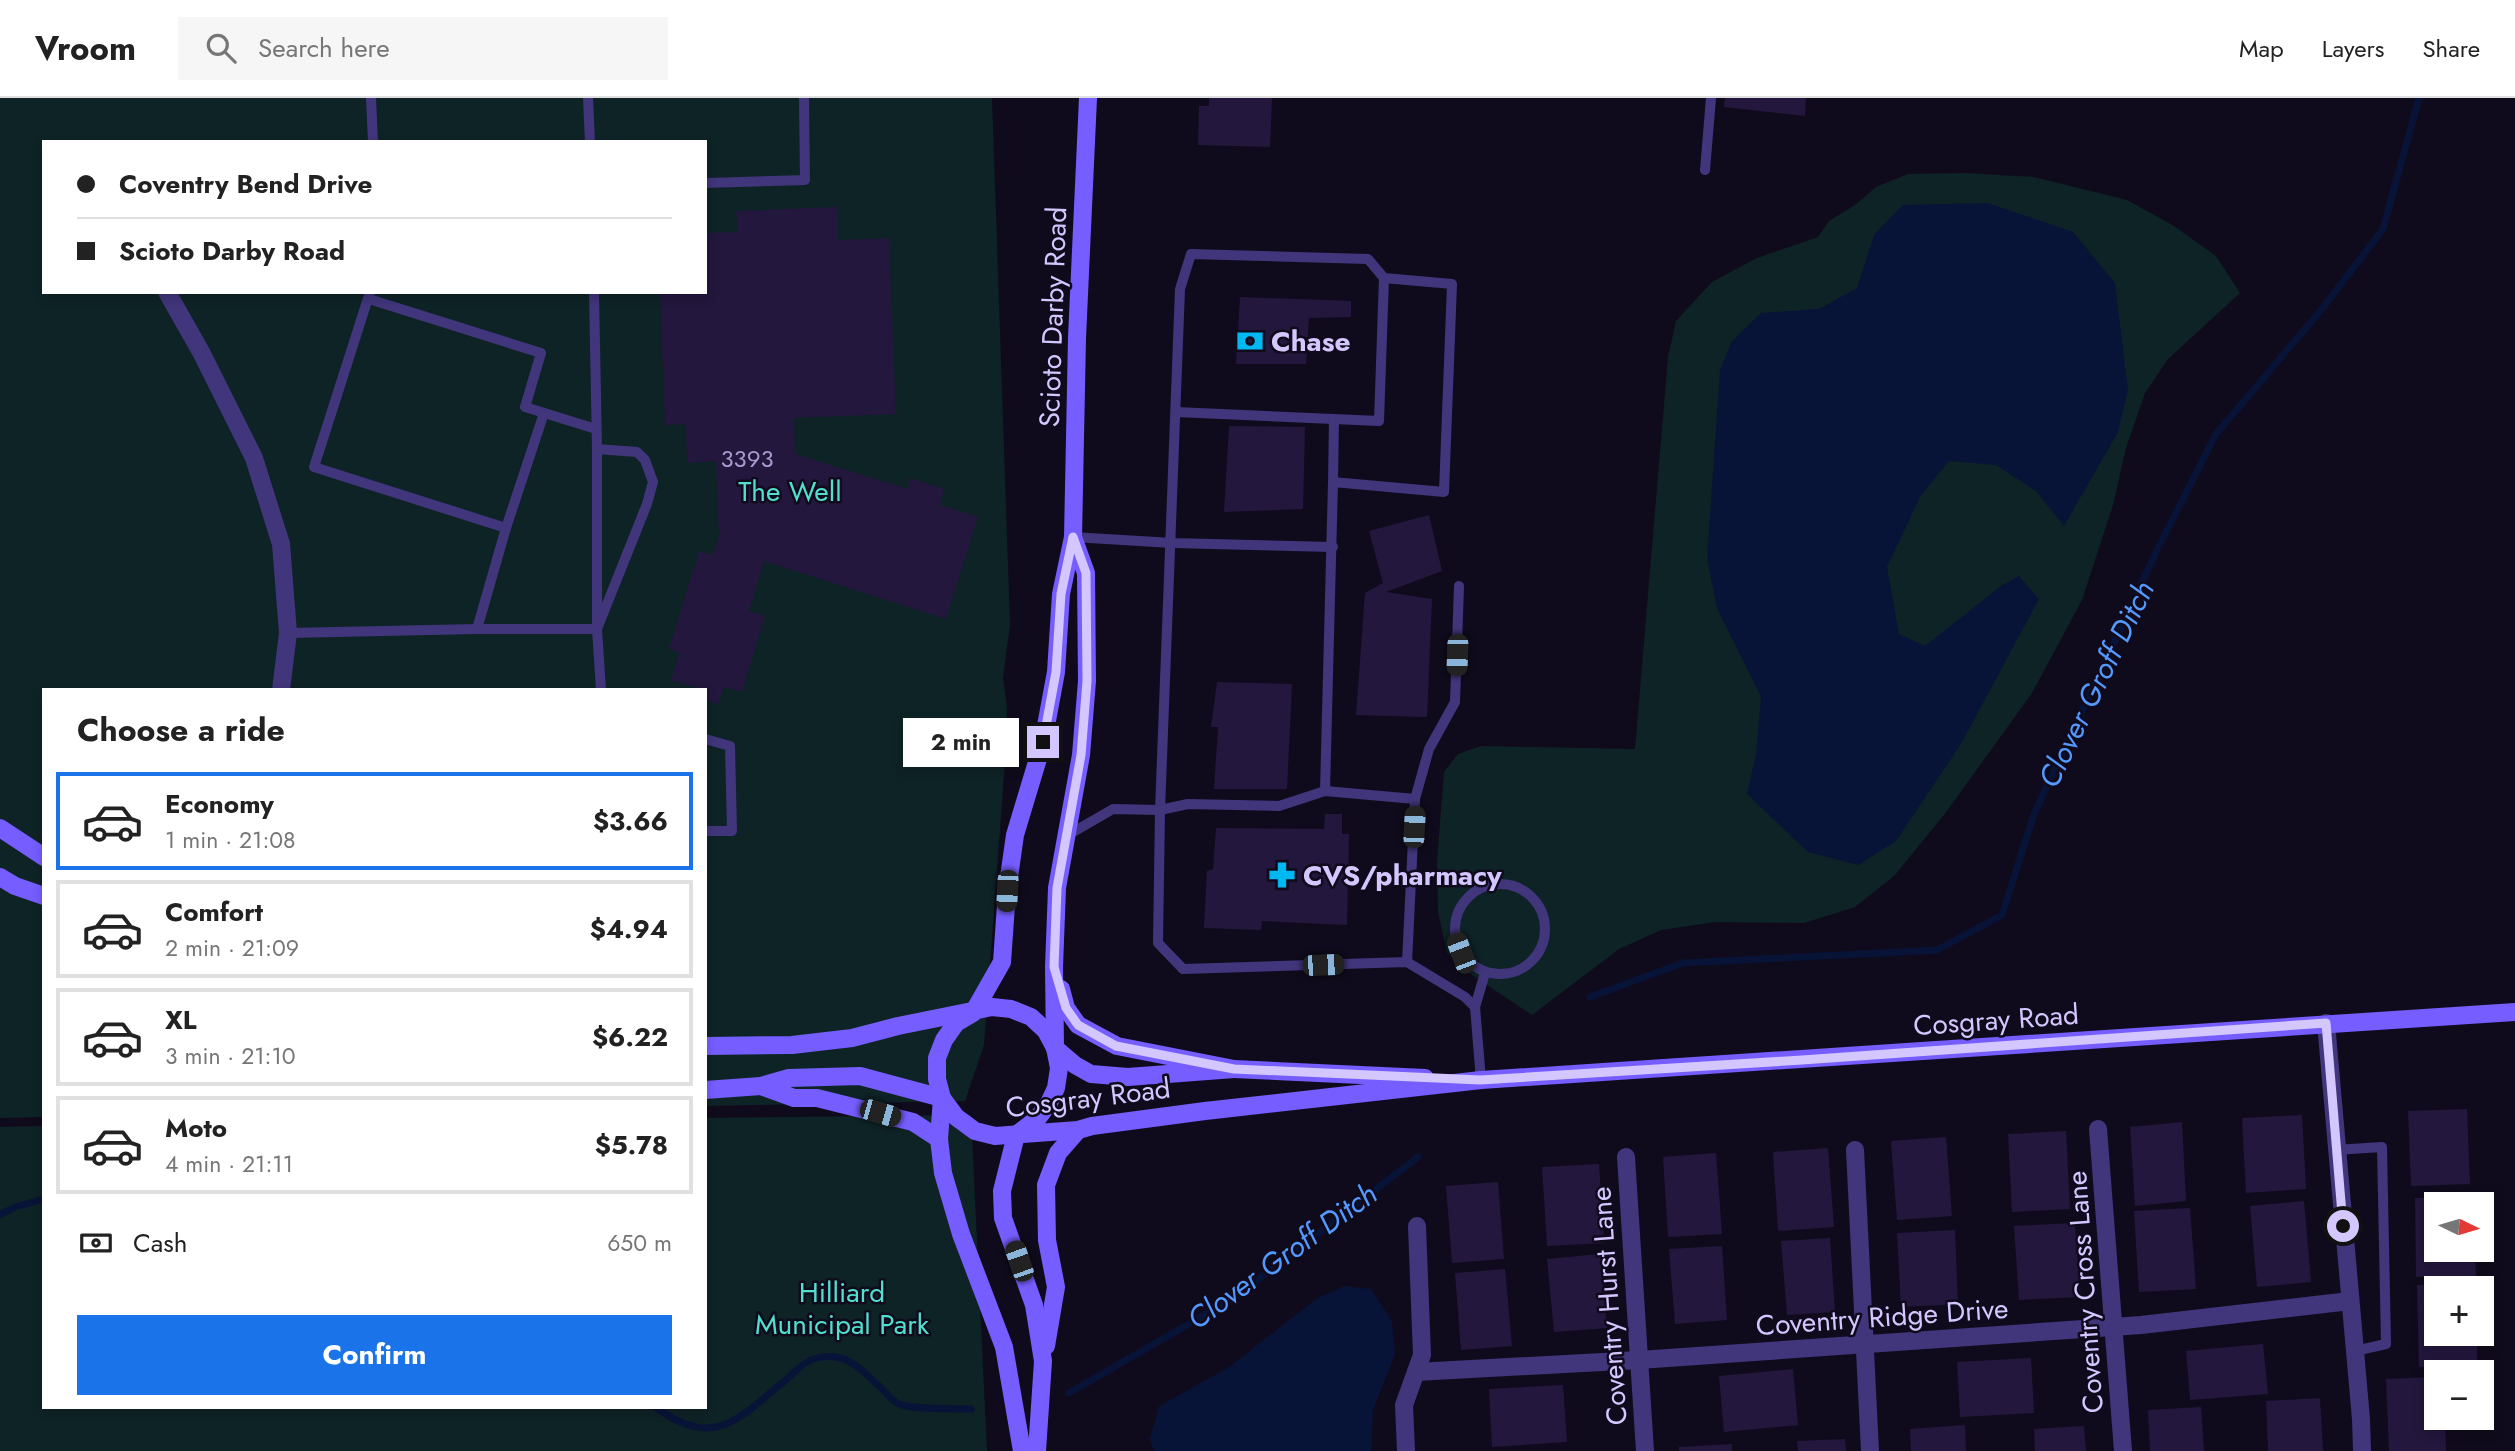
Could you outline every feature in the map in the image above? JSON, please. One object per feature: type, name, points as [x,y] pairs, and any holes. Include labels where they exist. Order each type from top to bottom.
[{"type":"main road","name":"Scioto Darby Road","points":[[1022,1451],[1004,1347],[961,1234],[943,1173],[939,1139],[942,1098],[937,1079],[937,1058],[944,1040],[956,1023],[973,1013],[1002,962],[1007,891],[1015,835],[1043,742],[1056,672],[1061,594],[1073,537],[1077,338],[1088,98]]},
{"type":"main road","name":"Scioto Darby Road","points":[[1016,1135],[1037,1119],[1049,1103],[1056,1088],[1059,1068],[1055,1048],[1054,967],[1057,888],[1081,755],[1087,681],[1086,573],[1073,537]]},
{"type":"main road","points":[[0,828],[42,856]]},
{"type":"main road","points":[[0,877],[42,896]]},
{"type":"main road","name":"Cosgray Road","points":[[1054,967],[1066,1008],[1078,1025],[1099,1038],[1116,1046],[1234,1069]]},
{"type":"main road","name":"Cosgray Road","points":[[707,1046],[792,1045],[852,1038],[992,1007],[1011,1009],[1031,1017],[1046,1031],[1055,1048],[1091,1074],[1128,1077],[1234,1069],[1480,1080]]},
{"type":"main road","name":"Cosgray Road","points":[[942,1098],[956,1117],[975,1131],[995,1136],[1016,1135],[1078,1130],[1205,1111],[1480,1080],[2515,1012]]},
{"type":"main road","points":[[707,1090],[761,1086],[789,1078],[860,1076],[942,1098]]},
{"type":"main road","points":[[761,1086],[794,1098],[817,1098],[913,1122],[939,1139]]},
{"type":"main road","points":[[1037,1451],[1043,1361],[1056,1287],[1047,1240],[1046,1185],[1058,1153],[1078,1130]]},
{"type":"main road","points":[[1016,1135],[1002,1191],[1003,1218],[1034,1305],[1043,1361]]},
{"type":"street","points":[[168,294],[201,352],[254,458],[281,544],[288,633],[281,688]]},
{"type":"street","points":[[2326,1023],[2362,1451]]},
{"type":"street","name":"Coventry Cross Lane","points":[[2098,1129],[2123,1451]]},
{"type":"street","points":[[1856,1150],[1870,1451]]},
{"type":"street","name":"Coventry Hurst Lane","points":[[1626,1157],[1645,1451]]},
{"type":"street","points":[[1406,1451],[1404,1405],[1422,1355],[1417,1226]]},
{"type":"street","name":"Coventry Ridge Drive","points":[[1416,1372],[1639,1360],[2114,1327],[2350,1301]]},
{"type":"lane","points":[[371,98],[373,140]]},
{"type":"lane","points":[[588,98],[590,140]]},
{"type":"lane","points":[[707,183],[805,180],[804,98]]},
{"type":"lane","points":[[1705,170],[1711,98]]},
{"type":"lane","points":[[1176,412],[1379,421],[1384,278],[1368,259],[1191,254],[1180,289],[1160,810],[1158,943],[1183,970],[1407,962],[1465,997],[1475,1007]]},
{"type":"lane","points":[[1333,482],[1444,492],[1452,284],[1384,278]]},
{"type":"lane","points":[[594,294],[597,629],[601,688]]},
{"type":"lane","points":[[506,528],[314,467],[369,295],[541,353],[525,407],[596,429]]},
{"type":"lane","points":[[478,629],[506,528],[544,413]]},
{"type":"lane","points":[[1325,791],[1333,548],[1334,419]]},
{"type":"lane","points":[[597,449],[637,452],[645,460],[653,482],[647,504],[597,629]]},
{"type":"lane","points":[[1073,537],[1333,548]]},
{"type":"lane","points":[[1407,962],[1415,799],[1429,749],[1455,702],[1459,586]]},
{"type":"lane","points":[[288,633],[597,629]]},
{"type":"lane","points":[[707,740],[730,746],[732,831],[707,831]]},
{"type":"lane","points":[[1068,835],[1114,809],[1160,810],[1188,804],[1279,806],[1325,791],[1415,799]]},
{"type":"lane","points":[[1499,884],[1514,886],[1528,893],[1539,905],[1545,919],[1546,935],[1542,948],[1534,960],[1512,974],[1485,972],[1472,965],[1461,953],[1455,923],[1470,895],[1483,887],[1499,884]]},
{"type":"lane","points":[[1480,1080],[1475,1007],[1485,972]]},
{"type":"lane","points":[[2335,1150],[2382,1147],[2386,1344],[2355,1351]]},
{"type":"green space","name":"The Well","points":[[0,98],[992,98],[1010,624],[1003,678],[1007,707],[1006,748],[984,1045],[965,1101],[707,1106],[707,688],[42,688],[42,1117],[0,1118]]},
{"type":"green space","points":[[1966,173],[2034,177],[2127,200],[2174,226],[2216,256],[2240,293],[2168,359],[2145,393],[2126,448],[2113,505],[2082,600],[2032,693],[1947,811],[1895,875],[1855,907],[1804,923],[1716,922],[1661,930],[1619,949],[1532,1015],[1466,971],[1447,953],[1438,912],[1437,861],[1444,772],[1458,754],[1481,746],[1635,749],[1668,357],[1676,321],[1712,282],[1757,258],[1818,237],[1829,221],[1855,205],[1876,187],[1908,174]]},
{"type":"green space","name":"Hilliard Municipal Park","points":[[971,1115],[987,1451],[0,1451],[0,1127],[42,1126],[42,1409],[707,1409],[707,1118]]},
{"type":"water","points":[[1988,203],[2073,232],[2115,283],[2128,390],[2118,432],[2064,526],[2036,491],[1996,465],[1949,461],[1921,495],[1887,567],[1899,634],[1925,646],[2001,586],[2019,576],[2039,599],[1961,744],[1896,841],[1858,865],[1808,852],[1747,794],[1756,754],[1761,697],[1717,608],[1707,559],[1720,370],[1732,341],[1761,313],[1819,309],[1857,288],[1874,235],[1903,205]]},
{"type":"water","points":[[1344,1286],[1371,1289],[1392,1321],[1395,1354],[1373,1410],[1371,1451],[1154,1451],[1150,1439],[1159,1406],[1229,1367],[1316,1299]]},
{"type":"building","points":[[1209,98],[1272,98],[1270,147],[1198,145],[1199,106],[1209,106]]},
{"type":"building","points":[[1725,98],[1806,98],[1805,116],[1724,107]]},
{"type":"building","name":"The Well","points":[[837,207],[838,240],[889,238],[896,414],[794,418],[795,454],[907,489],[910,478],[944,489],[940,505],[978,517],[946,619],[764,561],[749,611],[765,616],[742,692],[724,687],[718,704],[707,700],[707,688],[671,680],[679,653],[669,649],[699,551],[713,555],[719,536],[716,461],[687,463],[686,424],[665,425],[660,294],[707,294],[707,233],[738,232],[736,211]]},
{"type":"building","points":[[1240,297],[1351,301],[1351,317],[1309,318],[1306,364],[1236,364]]},
{"type":"building","points":[[1229,426],[1305,427],[1303,509],[1224,512]]},
{"type":"building","points":[[1429,515],[1442,571],[1386,592],[1432,599],[1427,717],[1356,715],[1365,593],[1383,583],[1369,531]]},
{"type":"building","points":[[1217,682],[1292,684],[1287,789],[1214,789],[1218,727],[1211,727]]},
{"type":"building","points":[[1325,814],[1342,814],[1342,834],[1349,834],[1347,925],[1262,921],[1261,930],[1204,928],[1207,871],[1213,869],[1216,828],[1324,829]]},
{"type":"building","points":[[2467,1109],[2470,1184],[2411,1186],[2408,1111]]},
{"type":"building","points":[[2302,1115],[2306,1189],[2246,1193],[2242,1118]]},
{"type":"building","points":[[2182,1122],[2186,1201],[2135,1206],[2130,1127]]},
{"type":"building","points":[[2066,1131],[2070,1209],[2012,1212],[2008,1134]]},
{"type":"building","points":[[1946,1137],[1952,1216],[1897,1220],[1891,1141]]},
{"type":"building","points":[[1828,1148],[1834,1227],[1778,1231],[1773,1152]]},
{"type":"building","points":[[1716,1153],[1722,1234],[1668,1237],[1663,1157]]},
{"type":"building","points":[[1599,1164],[1604,1243],[1547,1246],[1542,1167]]},
{"type":"building","points":[[1498,1182],[1504,1259],[1452,1263],[1446,1186]]},
{"type":"building","points":[[2415,1198],[2424,1198],[2424,1262],[2475,1262],[2476,1276],[2416,1277]]},
{"type":"building","points":[[2304,1201],[2311,1282],[2257,1287],[2250,1206]]},
{"type":"building","points":[[2190,1208],[2196,1289],[2139,1292],[2134,1211]]},
{"type":"building","points":[[2075,1223],[2080,1297],[2019,1300],[2014,1226]]},
{"type":"building","points":[[1955,1230],[1958,1304],[1901,1307],[1897,1233]]},
{"type":"building","points":[[1830,1238],[1835,1312],[1787,1315],[1781,1241]]},
{"type":"building","points":[[1722,1246],[1727,1320],[1675,1324],[1669,1249]]},
{"type":"building","points":[[1600,1254],[1607,1328],[1554,1332],[1547,1259]]},
{"type":"building","points":[[1505,1269],[1512,1346],[1461,1350],[1455,1273]]},
{"type":"building","points":[[2417,1285],[2424,1285],[2424,1346],[2477,1346],[2477,1360],[2424,1360],[2424,1367],[2419,1367]]},
{"type":"building","points":[[2263,1344],[2268,1394],[2190,1400],[2186,1351]]},
{"type":"building","points":[[2031,1358],[2034,1413],[1960,1417],[1957,1362]]},
{"type":"building","points":[[1793,1369],[1798,1425],[1724,1432],[1719,1376]]},
{"type":"building","points":[[2424,1377],[2424,1430],[2445,1430],[2446,1451],[2389,1451],[2386,1379]]},
{"type":"building","points":[[1563,1385],[1567,1442],[1492,1447],[1489,1389]]},
{"type":"building","points":[[2320,1398],[2323,1451],[2268,1451],[2266,1401]]},
{"type":"building","points":[[2201,1407],[2204,1451],[2150,1451],[2148,1410]]},
{"type":"building","points":[[1965,1425],[1966,1451],[1911,1451],[1910,1429]]},
{"type":"building","points":[[2084,1426],[2086,1451],[2035,1451],[2034,1429]]},
{"type":"building","points":[[1845,1439],[1846,1451],[1798,1451],[1797,1441]]},
{"type":"building","points":[[1732,1444],[1732,1451],[1679,1451],[1679,1447]]},
{"type":"waterway","name":"Clover Groff Ditch","points":[[1590,997],[1683,963],[1937,950],[2002,915],[2034,814],[2157,550],[2216,434],[2322,309],[2383,229],[2419,98]]},
{"type":"waterway","name":"Clover Groff Ditch","points":[[1069,1393],[1234,1298],[1418,1157]]},
{"type":"waterway","name":"Clover Groff Ditch","points":[[0,1215],[15,1207],[42,1200]]},
{"type":"waterway","name":"Clover Groff Ditch","points":[[658,1409],[695,1427],[711,1428],[726,1424],[755,1406],[806,1362],[825,1357],[836,1357],[854,1364],[899,1404],[910,1407],[971,1409]]},
{"type":"place","name":"Chase","points":[[1250,341]]},
{"type":"place","name":"CVS/pharmacy","points":[[1282,875]]},
{"type":"route","points":[[1043,742],[1056,672],[1061,594],[1073,537],[1086,573],[1087,681],[1081,755],[1057,888],[1054,967],[1066,1008],[1078,1025],[1116,1046],[1234,1069],[1480,1080],[2326,1023],[2343,1226]]}]
